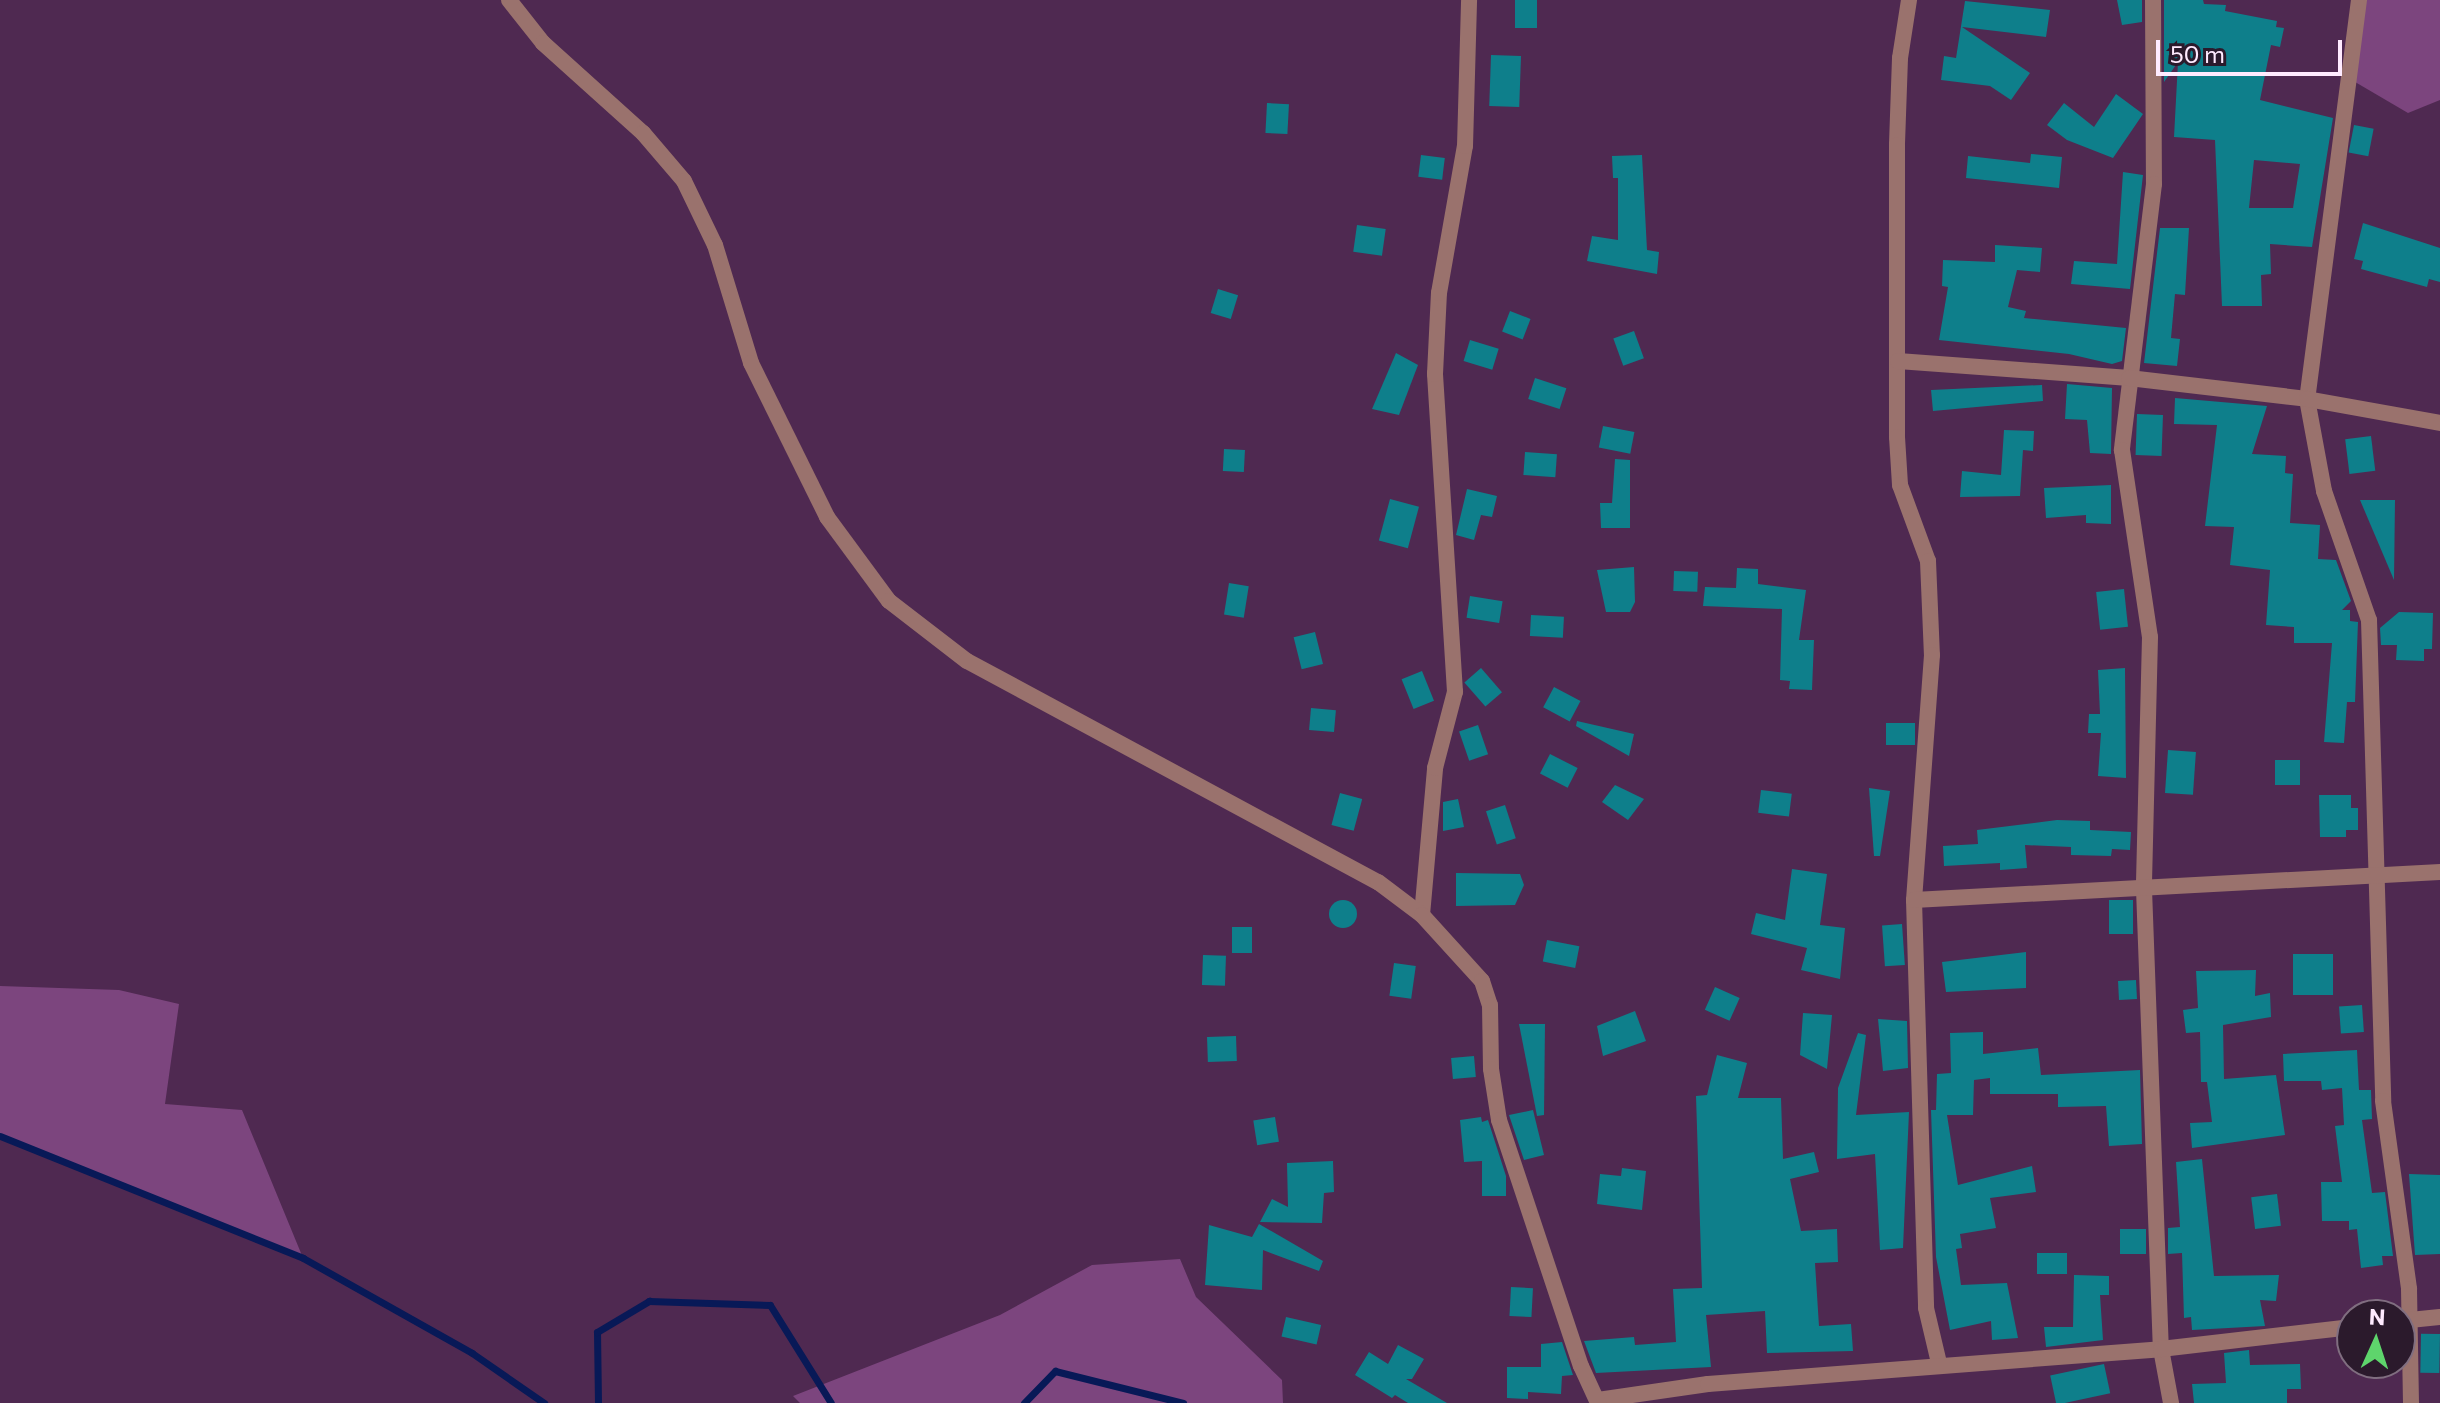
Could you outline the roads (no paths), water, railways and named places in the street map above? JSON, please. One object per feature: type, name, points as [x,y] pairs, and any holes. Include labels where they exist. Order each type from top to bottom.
[{"type":"street","points":[[509,0],[543,43],[643,133],[684,181],[715,245],[751,363],[827,517],[889,601],[967,661],[1251,809],[1378,882],[1422,915],[1482,981],[1490,1005],[1491,1069],[1499,1120],[1581,1366],[1598,1402],[1708,1384],[1939,1363],[2161,1349],[2336,1329]]},
{"type":"street","points":[[1422,915],[1435,768],[1455,692],[1435,374],[1439,293],[1465,146],[1469,0]]},
{"type":"street","points":[[1909,0],[1900,58],[1900,485],[1928,561],[1932,655],[1914,900],[1926,1308],[1939,1363]]},
{"type":"street","points":[[2153,0],[2154,184],[2122,450],[2150,637],[2144,889],[2161,1349],[2171,1403]]},
{"type":"street","points":[[2359,0],[2307,399],[2324,491],[2369,620],[2373,874],[2383,1101],[2409,1289],[2407,1299]]},
{"type":"street","points":[[1898,361],[2129,378],[2307,399],[2440,423]]},
{"type":"street","points":[[1914,900],[2440,872]]},
{"type":"street","points":[[2416,1320],[2440,1317]]},
{"type":"street","points":[[2409,1379],[2411,1403]]},
{"type":"waterway","points":[[0,1136],[303,1258],[472,1353],[544,1403]]},
{"type":"waterway","points":[[598,1403],[597,1332],[649,1301],[770,1305],[831,1403]]},
{"type":"waterway","points":[[1024,1403],[1055,1371],[1183,1403]]}]
